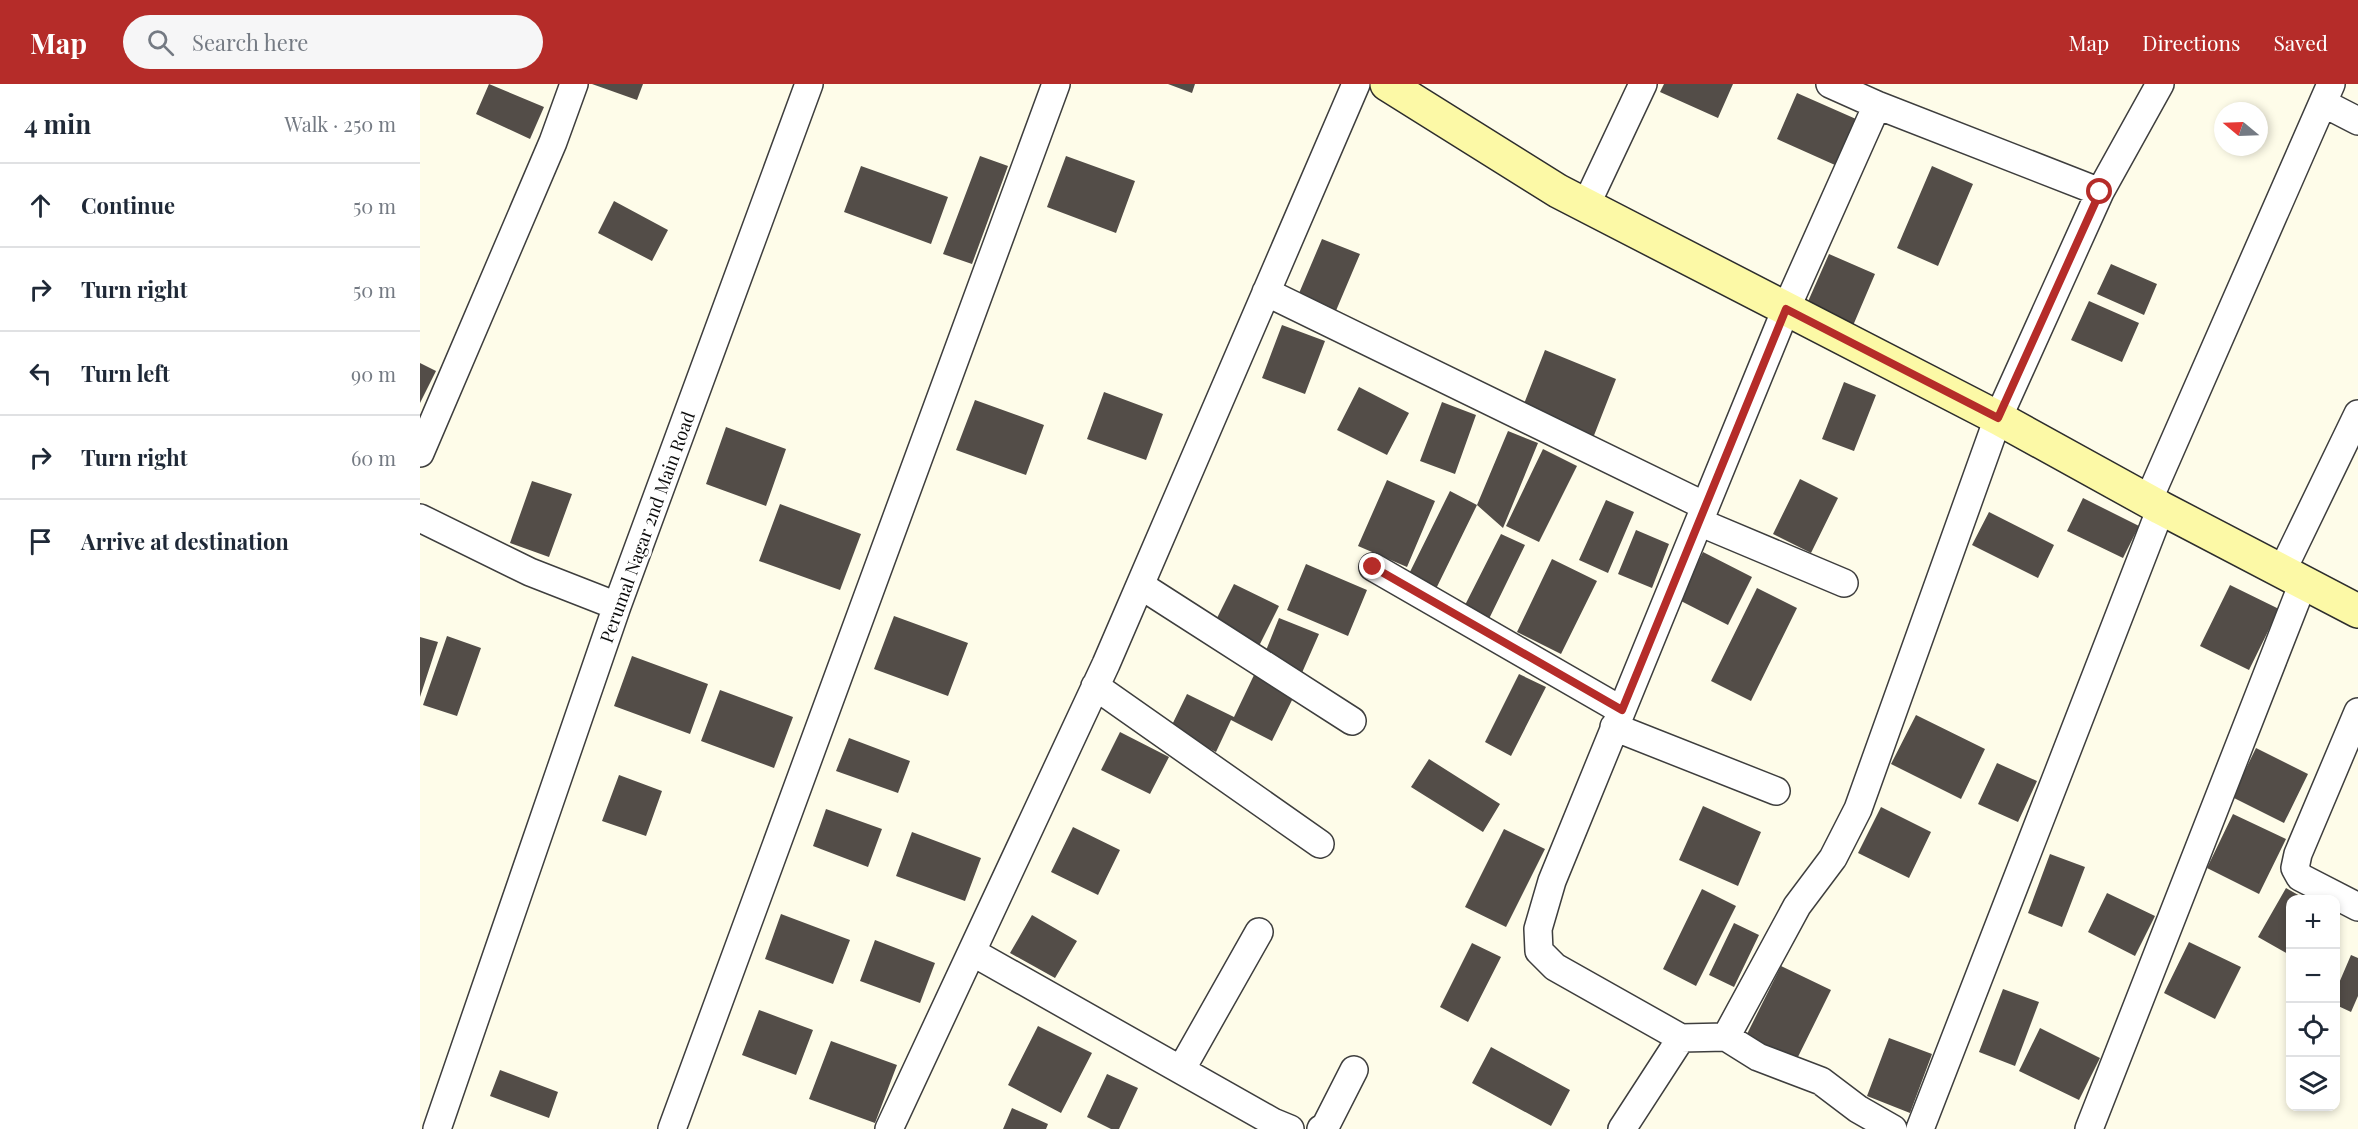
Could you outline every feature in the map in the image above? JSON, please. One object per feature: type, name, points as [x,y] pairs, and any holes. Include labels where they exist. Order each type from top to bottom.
[{"type":"street","points":[[420,453],[553,142],[574,84]]},
{"type":"street","name":"Perumal Nagar 2nd Main Road","points":[[437,1129],[617,606],[809,84]]},
{"type":"street","points":[[672,1129],[1056,84]]},
{"type":"street","points":[[894,1127],[1140,585],[1356,84]]},
{"type":"street","points":[[1387,84],[1558,191],[1998,418],[2358,611]]},
{"type":"street","points":[[1586,206],[1643,84]]},
{"type":"street","points":[[1830,84],[1877,105],[2100,192]]},
{"type":"street","points":[[1726,1037],[1797,906],[1833,858],[1858,808],[1998,418],[2100,192],[2160,84]]},
{"type":"street","points":[[1920,1129],[2155,504],[2327,94],[2358,121]]},
{"type":"street","points":[[1877,105],[1786,309],[1552,881],[1538,929],[1539,951],[1555,967],[1681,1038],[1726,1037],[1758,1057],[1821,1082],[1852,1119],[1893,1129]]},
{"type":"street","points":[[1266,292],[1702,514],[1844,583]]},
{"type":"street","points":[[2089,1129],[2293,577],[2358,414]]},
{"type":"street","points":[[420,518],[530,572],[617,606]]},
{"type":"street","points":[[1373,567],[1618,719],[1776,791]]},
{"type":"street","points":[[1140,585],[1352,721]]},
{"type":"street","points":[[1095,686],[1320,844]]},
{"type":"street","points":[[2358,712],[2298,854],[2295,868],[2300,877],[2358,907]]},
{"type":"street","points":[[1181,1070],[1259,932]]},
{"type":"street","points":[[972,952],[1273,1122],[1290,1129]]},
{"type":"street","points":[[1622,1129],[1681,1038]]},
{"type":"street","points":[[1321,1129],[1325,1127],[1354,1070]]},
{"type":"building","points":[[489,84],[544,107],[530,139],[476,114]]},
{"type":"building","points":[[592,84],[643,84],[637,100]]},
{"type":"building","points":[[1168,84],[1195,84],[1192,93]]},
{"type":"building","points":[[1664,84],[1733,84],[1718,118],[1660,92]]},
{"type":"building","points":[[1797,93],[1856,119],[1835,165],[1777,139]]},
{"type":"building","points":[[980,156],[1008,166],[972,264],[943,254]]},
{"type":"building","points":[[1066,156],[1135,181],[1116,233],[1047,207]]},
{"type":"building","points":[[861,166],[948,197],[931,244],[844,212]]},
{"type":"building","points":[[1932,166],[1973,184],[1938,266],[1897,248]]},
{"type":"building","points":[[614,201],[668,230],[652,261],[598,233]]},
{"type":"building","points":[[1322,239],[1360,254],[1335,313],[1297,298]]},
{"type":"building","points":[[1829,254],[1875,274],[1849,335],[1802,315]]},
{"type":"building","points":[[2111,264],[2157,284],[2144,315],[2097,294]]},
{"type":"building","points":[[2089,301],[2139,323],[2122,362],[2071,340]]},
{"type":"building","points":[[1282,325],[1325,341],[1305,394],[1262,378]]},
{"type":"building","points":[[1545,350],[1616,379],[1593,438],[1522,409]]},
{"type":"building","points":[[420,363],[436,371],[420,403]]},
{"type":"building","points":[[1844,382],[1876,395],[1854,451],[1822,439]]},
{"type":"building","points":[[1359,387],[1409,413],[1387,455],[1337,430]]},
{"type":"building","points":[[1104,392],[1163,414],[1146,460],[1087,439]]},
{"type":"building","points":[[975,400],[1044,425],[1026,475],[956,450]]},
{"type":"building","points":[[1442,402],[1476,415],[1455,474],[1420,461]]},
{"type":"building","points":[[726,427],[786,449],[766,506],[706,484]]},
{"type":"building","points":[[1508,431],[1538,443],[1503,528],[1477,505]]},
{"type":"building","points":[[1543,449],[1577,466],[1539,542],[1506,526]]},
{"type":"building","points":[[1800,479],[1838,498],[1811,553],[1773,534]]},
{"type":"building","points":[[1387,480],[1435,501],[1407,567],[1358,546]]},
{"type":"building","points":[[532,481],[572,494],[549,557],[510,543]]},
{"type":"building","points":[[1450,491],[1477,505],[1432,597],[1404,584]]},
{"type":"building","points":[[2083,498],[2139,526],[2123,558],[2067,531]]},
{"type":"building","points":[[1606,500],[1634,512],[1608,573],[1579,560]]},
{"type":"building","points":[[780,504],[861,534],[840,590],[759,561]]},
{"type":"building","points":[[1989,512],[2054,545],[2038,578],[1972,545]]},
{"type":"building","points":[[1636,530],[1669,544],[1652,588],[1618,574]]},
{"type":"building","points":[[1501,534],[1525,545],[1486,625],[1461,613]]},
{"type":"building","points":[[1703,552],[1752,577],[1728,625],[1679,600]]},
{"type":"building","points":[[1552,559],[1597,581],[1561,654],[1517,632]]},
{"type":"building","points":[[1306,564],[1367,590],[1348,636],[1287,610]]},
{"type":"building","points":[[1234,584],[1279,606],[1259,646],[1214,624]]},
{"type":"building","points":[[2230,585],[2279,609],[2249,670],[2200,646]]},
{"type":"building","points":[[1757,588],[1797,608],[1751,701],[1711,681]]},
{"type":"building","points":[[894,616],[968,643],[948,696],[874,669]]},
{"type":"building","points":[[1279,618],[1319,634],[1301,675],[1263,658]]},
{"type":"building","points":[[447,636],[481,648],[457,716],[423,705]]},
{"type":"building","points":[[420,637],[438,642],[420,697]]},
{"type":"building","points":[[632,656],[708,684],[690,734],[614,706]]},
{"type":"building","points":[[1519,674],[1546,687],[1511,756],[1485,742]]},
{"type":"building","points":[[1254,675],[1294,696],[1272,741],[1231,720],[1216,752],[1170,729],[1187,694],[1234,717]]},
{"type":"building","points":[[720,690],[793,717],[774,768],[701,741]]},
{"type":"building","points":[[1916,715],[1985,749],[1961,799],[1891,764]]},
{"type":"building","points":[[1120,732],[1169,757],[1150,794],[1101,770]]},
{"type":"building","points":[[849,738],[910,761],[898,793],[836,771]]},
{"type":"building","points":[[2256,748],[2308,774],[2284,823],[2232,797]]},
{"type":"building","points":[[1429,759],[1500,804],[1483,832],[1411,787]]},
{"type":"building","points":[[1997,763],[2037,781],[2018,822],[1978,804]]},
{"type":"building","points":[[619,775],[662,791],[646,836],[602,821]]},
{"type":"building","points":[[1703,806],[1761,832],[1738,886],[1679,860]]},
{"type":"building","points":[[1881,807],[1931,832],[1909,878],[1858,853]]},
{"type":"building","points":[[826,809],[882,829],[868,867],[813,846]]},
{"type":"building","points":[[2233,814],[2286,839],[2259,894],[2207,868]]},
{"type":"building","points":[[1073,827],[1120,850],[1098,895],[1051,872]]},
{"type":"building","points":[[1504,829],[1545,849],[1506,927],[1465,907]]},
{"type":"building","points":[[912,832],[981,858],[965,901],[896,876]]},
{"type":"building","points":[[2050,854],[2085,867],[2062,927],[2028,913]]},
{"type":"building","points":[[2286,888],[2298,895],[2286,895],[2286,953],[2258,937]]},
{"type":"building","points":[[1702,889],[1736,906],[1696,986],[1663,969]]},
{"type":"building","points":[[2107,893],[2155,916],[2135,956],[2088,932]]},
{"type":"building","points":[[781,914],[850,940],[833,984],[765,959]]},
{"type":"building","points":[[1032,915],[1077,941],[1055,978],[1010,953]]},
{"type":"building","points":[[1734,923],[1759,935],[1734,987],[1709,975]]},
{"type":"building","points":[[875,940],[935,963],[920,1003],[860,981]]},
{"type":"building","points":[[2189,942],[2241,967],[2215,1019],[2164,993]]},
{"type":"building","points":[[1472,943],[1501,957],[1468,1022],[1440,1007]]},
{"type":"building","points":[[2351,955],[2358,958],[2358,996],[2351,1012],[2340,1007],[2340,981]]},
{"type":"building","points":[[1781,966],[1831,990],[1792,1069],[1742,1044]]},
{"type":"building","points":[[2003,989],[2039,1002],[2015,1066],[1979,1052]]},
{"type":"building","points":[[759,1010],[813,1030],[796,1075],[742,1055]]},
{"type":"building","points":[[1038,1026],[1092,1053],[1061,1113],[1008,1085]]},
{"type":"building","points":[[2040,1028],[2100,1058],[2079,1100],[2019,1071]]},
{"type":"building","points":[[1889,1038],[1932,1054],[1910,1113],[1867,1096]]},
{"type":"building","points":[[831,1041],[897,1065],[875,1123],[809,1099]]},
{"type":"building","points":[[1491,1047],[1570,1090],[1551,1126],[1472,1083]]},
{"type":"building","points":[[500,1070],[558,1092],[549,1118],[490,1096]]},
{"type":"building","points":[[1107,1074],[1138,1088],[1119,1129],[1111,1129],[1087,1117]]},
{"type":"building","points":[[1012,1108],[1048,1124],[1046,1129],[1003,1129]]},
{"type":"route","points":[[1373,567],[1622,710],[1786,309],[1998,418],[2100,192]]}]
